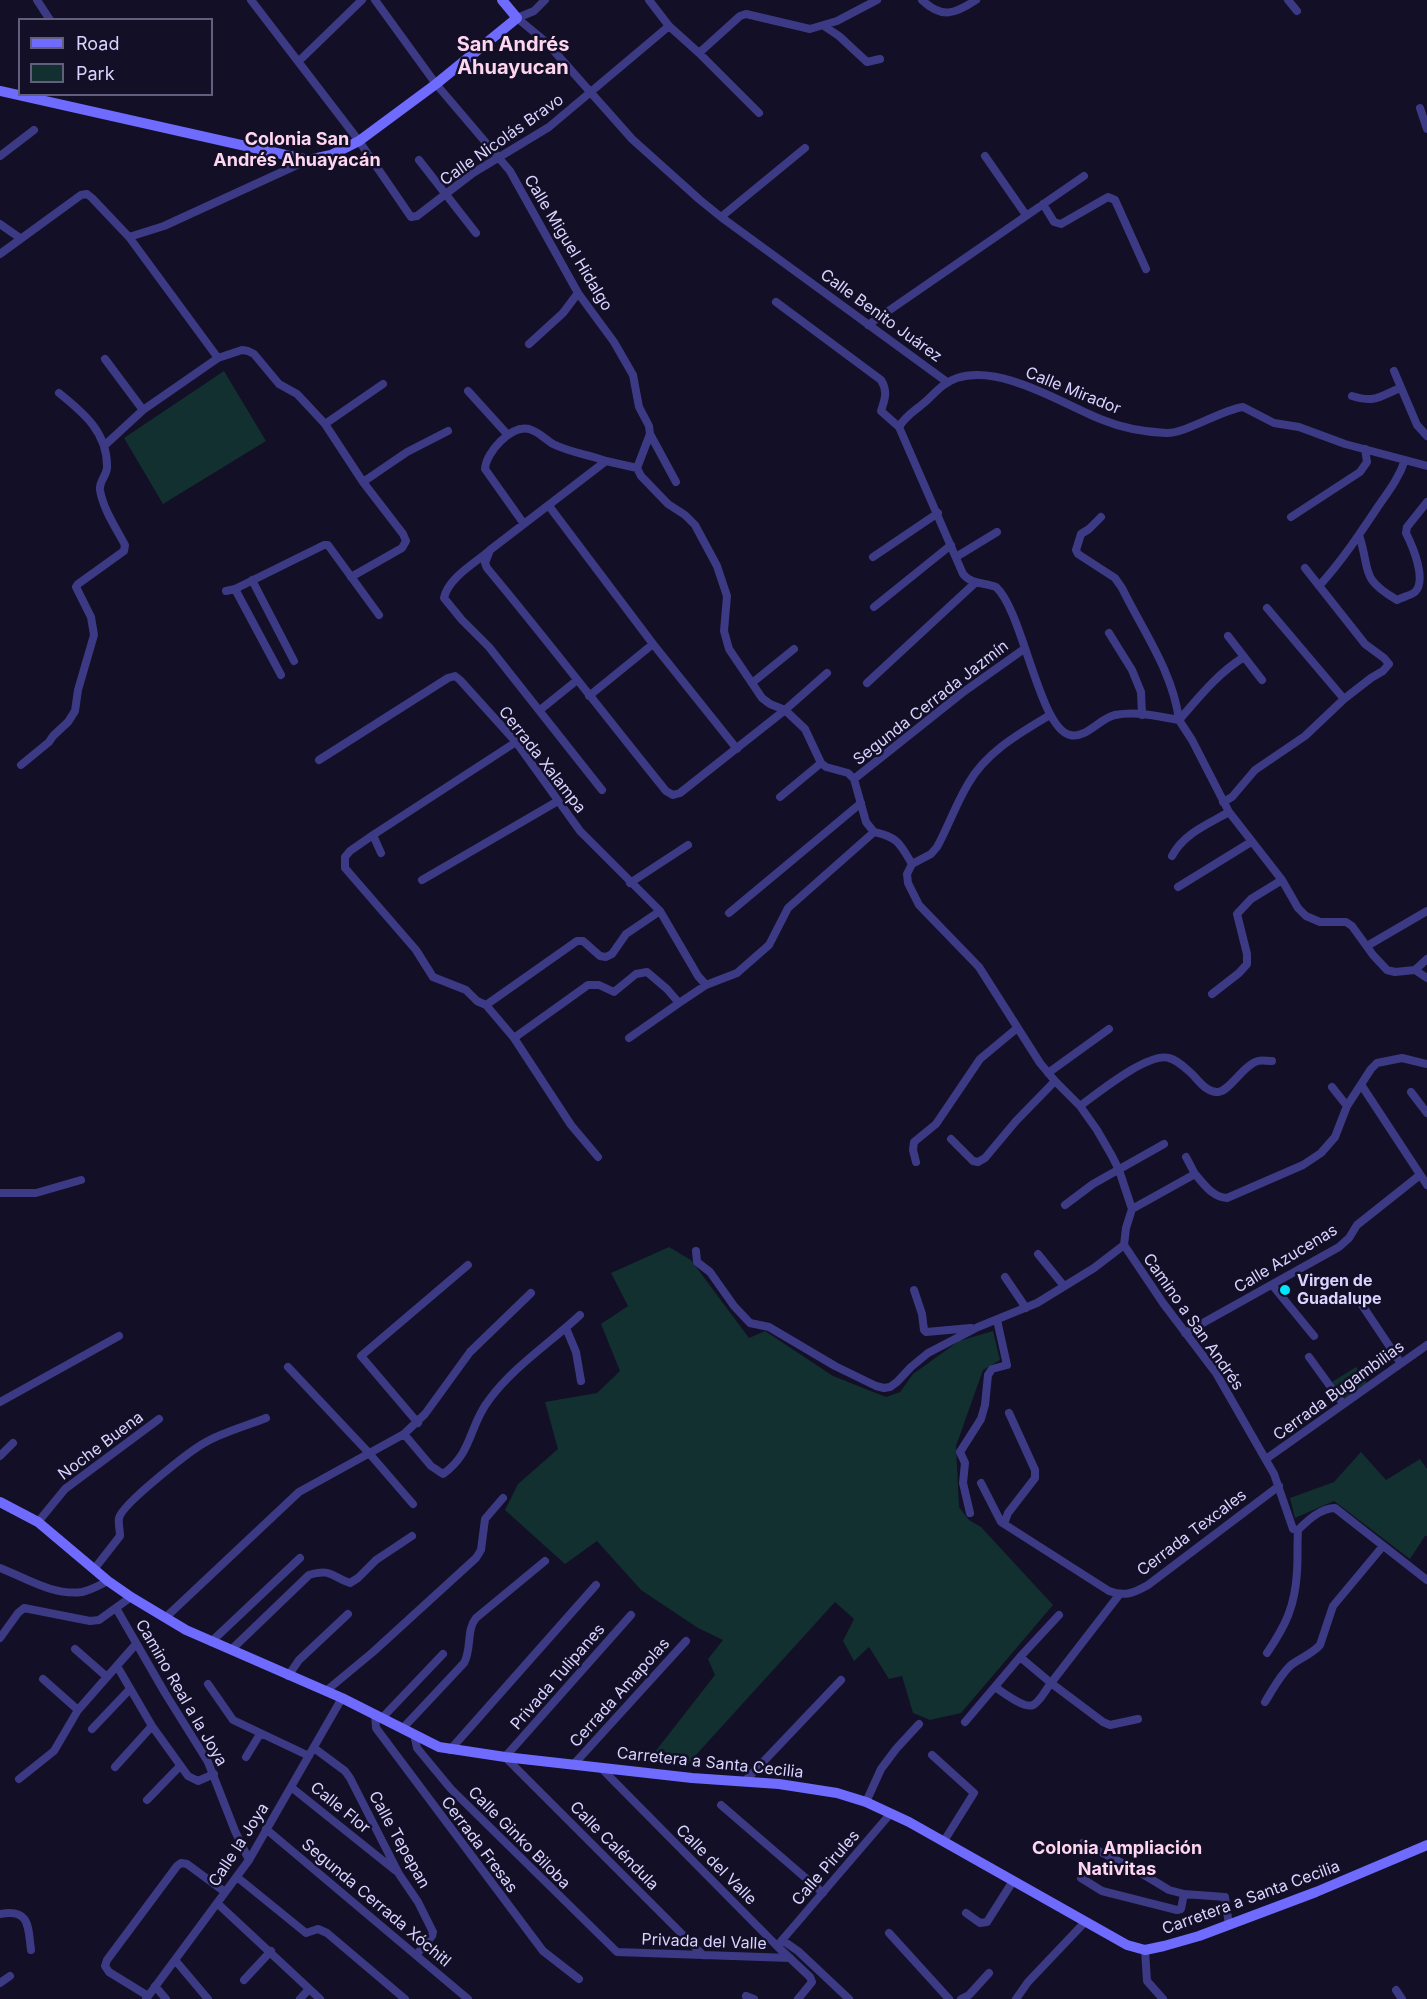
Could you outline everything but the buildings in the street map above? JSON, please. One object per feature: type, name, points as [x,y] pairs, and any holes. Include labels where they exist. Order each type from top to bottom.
[{"type":"main road","name":"Calle Benito Juárez","points":[[502,0],[517,18]]},
{"type":"main road","points":[[29,96],[309,160],[331,155],[359,141],[436,84],[517,18]]},
{"type":"main road","points":[[0,90],[18,94]]},
{"type":"main road","name":"Carretera a Santa Cecilia","points":[[0,1502],[38,1522],[108,1581],[165,1618],[211,1642],[342,1698],[440,1747],[505,1757],[779,1784],[837,1792],[891,1813],[1084,1922],[1127,1945],[1145,1950],[1229,1925],[1316,1892],[1427,1845]]},
{"type":"street","points":[[37,0],[49,18]]},
{"type":"street","points":[[251,0],[359,141]]},
{"type":"street","points":[[299,61],[362,0]]},
{"type":"street","name":"Calle Miguel Hidalgo","points":[[375,0],[436,84],[500,158],[516,181],[579,293],[614,342],[633,375],[639,407],[649,426],[650,434],[676,482]]},
{"type":"street","points":[[517,18],[534,11],[545,0]]},
{"type":"street","points":[[649,0],[669,26],[759,113]]},
{"type":"street","points":[[699,53],[746,14],[810,29],[824,26],[867,7],[877,0]]},
{"type":"street","points":[[922,0],[939,12],[950,13],[961,10],[976,0]]},
{"type":"street","points":[[1288,0],[1297,11]]},
{"type":"street","name":"Calle Benito Juárez","points":[[517,18],[546,42],[632,139],[700,200],[947,382],[904,419],[899,427]]},
{"type":"street","name":"Calle Nicolás Bravo","points":[[359,141],[411,217],[417,216],[473,173],[549,127],[669,26]]},
{"type":"street","points":[[824,26],[839,36],[867,62],[880,59]]},
{"type":"street","points":[[1420,108],[1427,129]]},
{"type":"street","points":[[0,156],[34,130]]},
{"type":"street","points":[[721,217],[805,148]]},
{"type":"street","points":[[985,156],[1026,215]]},
{"type":"street","points":[[129,237],[164,226],[309,160]]},
{"type":"street","points":[[419,160],[476,233]]},
{"type":"street","points":[[867,325],[1084,177]]},
{"type":"street","points":[[0,254],[81,195],[87,194],[129,237],[218,358]]},
{"type":"street","points":[[1043,204],[1054,222],[1061,224],[1108,197],[1112,197],[1146,269]]},
{"type":"street","points":[[0,224],[20,238]]},
{"type":"street","points":[[529,344],[563,313],[579,293]]},
{"type":"street","points":[[776,302],[881,380],[886,396],[881,411],[899,427],[963,574],[975,583],[990,584],[1002,592],[1014,616],[1024,649],[1050,715],[1061,729],[1071,736],[1078,735],[1108,717],[1127,714],[1179,720]]},
{"type":"street","points":[[104,446],[143,410],[218,358],[242,350],[254,354],[276,380],[303,399],[325,424],[363,482],[404,534],[406,541],[402,548],[351,577]]},
{"type":"street","points":[[105,358],[143,410]]},
{"type":"street","points":[[1394,371],[1417,424],[1427,436]]},
{"type":"street","name":"Calle Mirador","points":[[947,382],[968,375],[992,376],[1044,393],[1105,421],[1131,428],[1168,433],[1243,407],[1274,423],[1299,427],[1365,449],[1427,466]]},
{"type":"street","points":[[325,424],[383,384]]},
{"type":"street","points":[[1352,396],[1367,400],[1374,399],[1400,388]]},
{"type":"street","points":[[468,391],[507,435]]},
{"type":"street","points":[[21,765],[50,742],[75,711],[78,690],[94,635],[91,617],[76,587],[124,551],[124,545],[103,500],[100,488],[107,471],[104,446],[91,421],[59,393]]},
{"type":"street","points":[[524,524],[484,469],[487,456],[507,435],[526,429],[536,432],[553,444],[637,468]]},
{"type":"street","points":[[363,482],[407,452],[448,431]]},
{"type":"street","points":[[650,434],[637,468],[641,476],[668,504],[695,525],[717,566],[727,596],[724,631],[726,642],[765,701],[785,710],[805,729],[821,763],[848,773],[854,779],[866,822],[874,832],[891,836],[897,841],[912,864]]},
{"type":"street","points":[[1291,517],[1360,472],[1367,462],[1365,449]]},
{"type":"street","points":[[1319,586],[1330,575],[1401,474],[1405,460]]},
{"type":"street","points":[[602,790],[489,647],[444,598],[445,591],[453,581],[606,461]]},
{"type":"street","points":[[1359,535],[1365,552],[1366,566],[1376,586],[1396,600],[1414,593],[1419,588],[1422,579],[1420,566],[1406,533],[1407,527],[1427,502]]},
{"type":"street","points":[[549,506],[653,644],[737,749]]},
{"type":"street","points":[[873,557],[938,513]]},
{"type":"street","points":[[1101,517],[1081,534],[1076,550],[1078,554],[1115,578],[1122,588],[1162,664],[1177,707],[1179,720],[1192,740],[1223,802],[1281,880],[1294,902],[1306,916],[1320,922],[1346,922],[1352,926],[1387,970],[1395,972],[1415,970],[1427,958]]},
{"type":"street","points":[[956,556],[997,532]]},
{"type":"street","points":[[226,591],[235,589],[324,545],[332,549],[379,615]]},
{"type":"street","points":[[874,607],[951,545]]},
{"type":"street","points":[[490,550],[485,563],[487,568],[666,791],[674,795],[680,793],[737,749],[826,673]]},
{"type":"street","points":[[1223,802],[1232,797],[1255,770],[1305,736],[1344,699],[1383,671],[1389,664],[1365,644],[1305,568]]},
{"type":"street","points":[[252,580],[294,660]]},
{"type":"street","points":[[867,683],[975,583]]},
{"type":"street","points":[[235,589],[281,675]]},
{"type":"street","points":[[1267,608],[1344,699]]},
{"type":"street","points":[[1109,633],[1131,670],[1141,693],[1142,715]]},
{"type":"street","points":[[1228,636],[1262,680]]},
{"type":"street","points":[[589,696],[653,644]]},
{"type":"street","points":[[752,683],[794,649]]},
{"type":"street","name":"Segunda Cerrada Jazmín","points":[[854,779],[962,693],[1024,649]]},
{"type":"street","points":[[1179,720],[1211,684],[1244,657]]},
{"type":"street","name":"Cerrada Xalampa","points":[[319,760],[454,676],[516,742],[580,831],[660,911],[698,976],[706,985]]},
{"type":"street","points":[[540,710],[576,681]]},
{"type":"street","points":[[1050,715],[1000,746],[986,759],[969,781],[937,847],[931,854],[912,864],[907,874],[908,883],[919,905],[979,967],[1016,1029],[1054,1081],[1080,1106],[1097,1130],[1119,1170],[1132,1209],[1195,1174]]},
{"type":"street","points":[[516,742],[350,851],[345,857],[345,868],[416,950],[433,977],[466,990],[477,1001],[486,1005],[514,1038],[571,1125],[598,1157]]},
{"type":"street","points":[[780,797],[821,763]]},
{"type":"street","points":[[422,880],[558,801]]},
{"type":"street","points":[[729,913],[861,803]]},
{"type":"street","points":[[1172,856],[1177,845],[1185,838],[1229,812]]},
{"type":"street","points":[[628,1038],[706,985],[737,973],[769,945],[788,908],[874,832]]},
{"type":"street","points":[[373,835],[381,853]]},
{"type":"street","points":[[1178,887],[1251,842]]},
{"type":"street","points":[[630,883],[688,845]]},
{"type":"street","points":[[1212,994],[1247,964],[1247,954],[1237,914],[1240,909],[1251,899],[1281,880]]},
{"type":"street","points":[[486,1005],[577,941],[583,941],[600,956],[606,957],[612,954],[626,934],[660,911]]},
{"type":"street","points":[[1366,946],[1427,911]]},
{"type":"street","points":[[1415,970],[1427,978]]},
{"type":"street","points":[[514,1038],[588,985],[594,984],[614,992],[641,972],[647,972],[679,1003]]},
{"type":"street","points":[[916,1162],[914,1142],[936,1124],[980,1059],[1016,1029]]},
{"type":"street","points":[[1048,1073],[1109,1029]]},
{"type":"street","points":[[1080,1106],[1125,1074],[1142,1064],[1161,1058],[1170,1058],[1182,1065],[1208,1089],[1215,1092],[1221,1092],[1257,1061],[1272,1061]]},
{"type":"street","points":[[1186,1156],[1195,1174],[1214,1195],[1227,1198],[1303,1165],[1321,1153],[1335,1137],[1347,1106],[1377,1063],[1402,1058],[1427,1064]]},
{"type":"street","points":[[951,1139],[973,1161],[978,1162],[985,1158],[1054,1081]]},
{"type":"street","points":[[1362,1086],[1427,1185]]},
{"type":"street","points":[[1332,1087],[1347,1106]]},
{"type":"street","points":[[1411,1092],[1427,1113]]},
{"type":"street","points":[[1065,1205],[1093,1184],[1164,1144]]},
{"type":"street","name":"Calle Azucenas","points":[[1185,1333],[1273,1286],[1339,1247],[1349,1238],[1357,1225],[1420,1175]]},
{"type":"street","points":[[0,1193],[36,1193],[81,1180]]},
{"type":"street","name":"Camino a San Andrés","points":[[1132,1209],[1124,1245],[1153,1290],[1216,1373],[1266,1459],[1291,1525],[1293,1529],[1298,1530]]},
{"type":"street","points":[[696,1251],[697,1262],[710,1272],[734,1306],[750,1323],[769,1327],[835,1366],[884,1388],[890,1387],[928,1353],[978,1327],[1048,1297],[1094,1268],[1124,1245]]},
{"type":"street","points":[[1038,1254],[1064,1286]]},
{"type":"street","points":[[418,1422],[361,1356],[468,1265]]},
{"type":"street","points":[[1005,1277],[1026,1308]]},
{"type":"street","points":[[1273,1286],[1314,1336]]},
{"type":"street","points":[[914,1290],[926,1332],[978,1327]]},
{"type":"street","points":[[165,1618],[299,1492],[404,1434],[418,1422],[470,1352],[531,1293]]},
{"type":"street","points":[[1362,1305],[1400,1362]]},
{"type":"street","points":[[404,1434],[431,1466],[443,1474],[465,1452],[488,1400],[526,1361],[580,1315]]},
{"type":"street","points":[[970,1513],[963,1483],[965,1463],[960,1452],[981,1419],[988,1375],[992,1369],[1007,1365],[997,1320]]},
{"type":"street","points":[[566,1328],[576,1352],[581,1381]]},
{"type":"street","points":[[0,1402],[119,1336]]},
{"type":"street","name":"Cerrada Bugambilias","points":[[1266,1459],[1427,1345]]},
{"type":"street","points":[[1309,1358],[1343,1404]]},
{"type":"street","points":[[288,1367],[368,1452],[413,1504]]},
{"type":"street","points":[[1004,1524],[1008,1513],[1035,1478],[1035,1470],[1009,1413]]},
{"type":"street","points":[[94,1568],[120,1536],[118,1519],[121,1512],[145,1489],[206,1442],[266,1418]]},
{"type":"street","name":"Noche Buena","points":[[38,1522],[65,1489],[159,1419]]},
{"type":"street","points":[[0,1456],[13,1443]]},
{"type":"street","points":[[981,1483],[994,1511],[1010,1530],[1119,1595],[1035,1704],[1030,1706],[1022,1704],[995,1687]]},
{"type":"street","name":"Cerrada Texcales","points":[[1119,1595],[1128,1595],[1158,1579],[1278,1486]]},
{"type":"street","points":[[326,1691],[373,1652],[476,1558],[481,1550],[485,1519],[503,1498]]},
{"type":"street","points":[[1267,1653],[1284,1628],[1294,1599],[1298,1530],[1313,1516],[1330,1508],[1335,1508],[1427,1580]]},
{"type":"street","points":[[231,1650],[309,1575],[319,1572],[330,1573],[350,1583],[376,1560],[412,1536]]},
{"type":"street","points":[[1266,1702],[1290,1667],[1320,1646],[1333,1606],[1383,1546]]},
{"type":"street","points":[[211,1642],[300,1558]]},
{"type":"street","points":[[403,1728],[464,1663],[472,1622],[545,1561]]},
{"type":"street","points":[[0,1568],[37,1585],[62,1592],[80,1592],[108,1581]]},
{"type":"street","points":[[450,1750],[596,1585]]},
{"type":"street","points":[[0,1638],[24,1608],[90,1621],[99,1620],[131,1597]]},
{"type":"street","name":"Camino Real a la Joya","points":[[116,1608],[214,1774],[235,1831],[249,1860]]},
{"type":"street","points":[[288,1676],[299,1660],[348,1614]]},
{"type":"street","name":"Privada Tulipanes","points":[[505,1757],[631,1615]]},
{"type":"street","points":[[965,1722],[1059,1615]]},
{"type":"street","name":"Cerrada Amapolas","points":[[574,1764],[686,1641]]},
{"type":"street","points":[[18,1779],[54,1751],[78,1710],[136,1644]]},
{"type":"street","points":[[75,1649],[107,1677]]},
{"type":"street","points":[[379,1716],[443,1654]]},
{"type":"street","points":[[1020,1657],[1103,1722],[1110,1725],[1138,1719]]},
{"type":"street","points":[[117,1666],[152,1726],[192,1780],[214,1774]]},
{"type":"street","points":[[43,1679],[78,1710]]},
{"type":"street","points":[[744,1782],[841,1680]]},
{"type":"street","points":[[208,1684],[230,1717],[260,1734],[309,1756]]},
{"type":"street","points":[[92,1729],[130,1689]]},
{"type":"street","name":"Calle la Joya","points":[[147,1997],[249,1860],[342,1698]]},
{"type":"street","name":"Cerrada Fresas","points":[[379,1716],[376,1728],[543,1951],[579,1979]]},
{"type":"street","points":[[866,1802],[881,1769],[920,1724]]},
{"type":"street","points":[[115,1767],[152,1726]]},
{"type":"street","points":[[246,1757],[260,1734]]},
{"type":"street","name":"Calle Ginko Biloba","points":[[414,1734],[417,1748],[451,1790],[616,1952]]},
{"type":"street","name":"Calle Tepepan","points":[[314,1748],[351,1778],[399,1874],[418,1902],[433,1932],[417,1954]]},
{"type":"street","points":[[932,1755],[974,1793],[944,1841]]},
{"type":"street","name":"Calle Caléndula","points":[[505,1757],[703,1955]]},
{"type":"street","points":[[147,1800],[180,1766]]},
{"type":"street","name":"Calle del Valle","points":[[600,1767],[779,1943],[790,1958],[810,1977],[812,1982],[798,1999]]},
{"type":"street","name":"Calle Flor","points":[[291,1786],[399,1874]]},
{"type":"street","points":[[721,1804],[823,1893]]},
{"type":"street","name":"Calle Pirules","points":[[779,1943],[891,1813]]},
{"type":"street","name":"Segunda Cerrada Xóchitl","points":[[266,1829],[468,1999]]},
{"type":"street","points":[[1083,1843],[1122,1862],[1169,1890],[1184,1894],[1225,1897],[1229,1925]]},
{"type":"street","points":[[147,1997],[109,1972],[105,1966],[107,1960],[181,1863],[187,1864],[225,1892]]},
{"type":"street","points":[[237,1877],[306,1933],[318,1929],[327,1933],[405,1999]]},
{"type":"street","points":[[1081,1878],[1102,1890],[1177,1910],[1181,1909],[1184,1894]]},
{"type":"street","points":[[966,1913],[980,1923],[987,1922],[1013,1881]]},
{"type":"street","points":[[217,1903],[320,1999]]},
{"type":"street","points":[[0,1914],[13,1912],[22,1916],[27,1925],[31,1950]]},
{"type":"street","points":[[1016,1999],[1028,1982],[1084,1922]]},
{"type":"street","points":[[889,1934],[948,1999]]},
{"type":"street","points":[[779,1943],[798,1951],[849,1999]]},
{"type":"street","points":[[1145,1950],[1147,1981],[1163,1999]]},
{"type":"street","points":[[244,1980],[271,1952]]},
{"type":"street","name":"Privada del Valle","points":[[616,1952],[790,1958]]},
{"type":"street","points":[[175,1960],[208,1999]]},
{"type":"street","points":[[961,1999],[969,1995],[989,1973]]},
{"type":"street","points":[[0,1983],[10,1976]]},
{"type":"street","points":[[155,1986],[166,1999]]},
{"type":"street","points":[[300,1999],[309,1989]]},
{"type":"street","points":[[1396,1990],[1402,1999]]},
{"type":"green space","points":[[224,371],[266,441],[163,504],[124,438]]},
{"type":"green space","points":[[669,1247],[691,1260],[749,1338],[765,1331],[833,1376],[886,1397],[900,1392],[913,1374],[959,1341],[993,1331],[1000,1360],[983,1370],[956,1446],[959,1507],[969,1520],[981,1527],[1053,1605],[961,1713],[930,1720],[913,1713],[902,1676],[889,1679],[869,1647],[854,1661],[843,1641],[854,1619],[835,1602],[685,1767],[647,1762],[715,1675],[708,1659],[723,1640],[698,1628],[641,1590],[597,1541],[565,1564],[505,1510],[518,1484],[558,1449],[545,1402],[597,1393],[620,1371],[601,1324],[628,1306],[611,1273]]},
{"type":"green space","points":[[1356,1367],[1367,1383],[1343,1399],[1332,1382]]},
{"type":"green space","points":[[1361,1452],[1386,1480],[1420,1459],[1427,1469],[1427,1536],[1410,1559],[1334,1501],[1295,1518],[1290,1498],[1334,1482]]},
{"type":"place","name":"Virgen de Guadalupe","points":[[1285,1290]]},
{"type":"district","name":"San Andrés Ahuayucan","points":[[513,56]]},
{"type":"district","name":"Colonia San Andrés Ahuayacán","points":[[297,150]]},
{"type":"district","name":"Colonia Ampliación Nativitas","points":[[1117,1859]]}]
